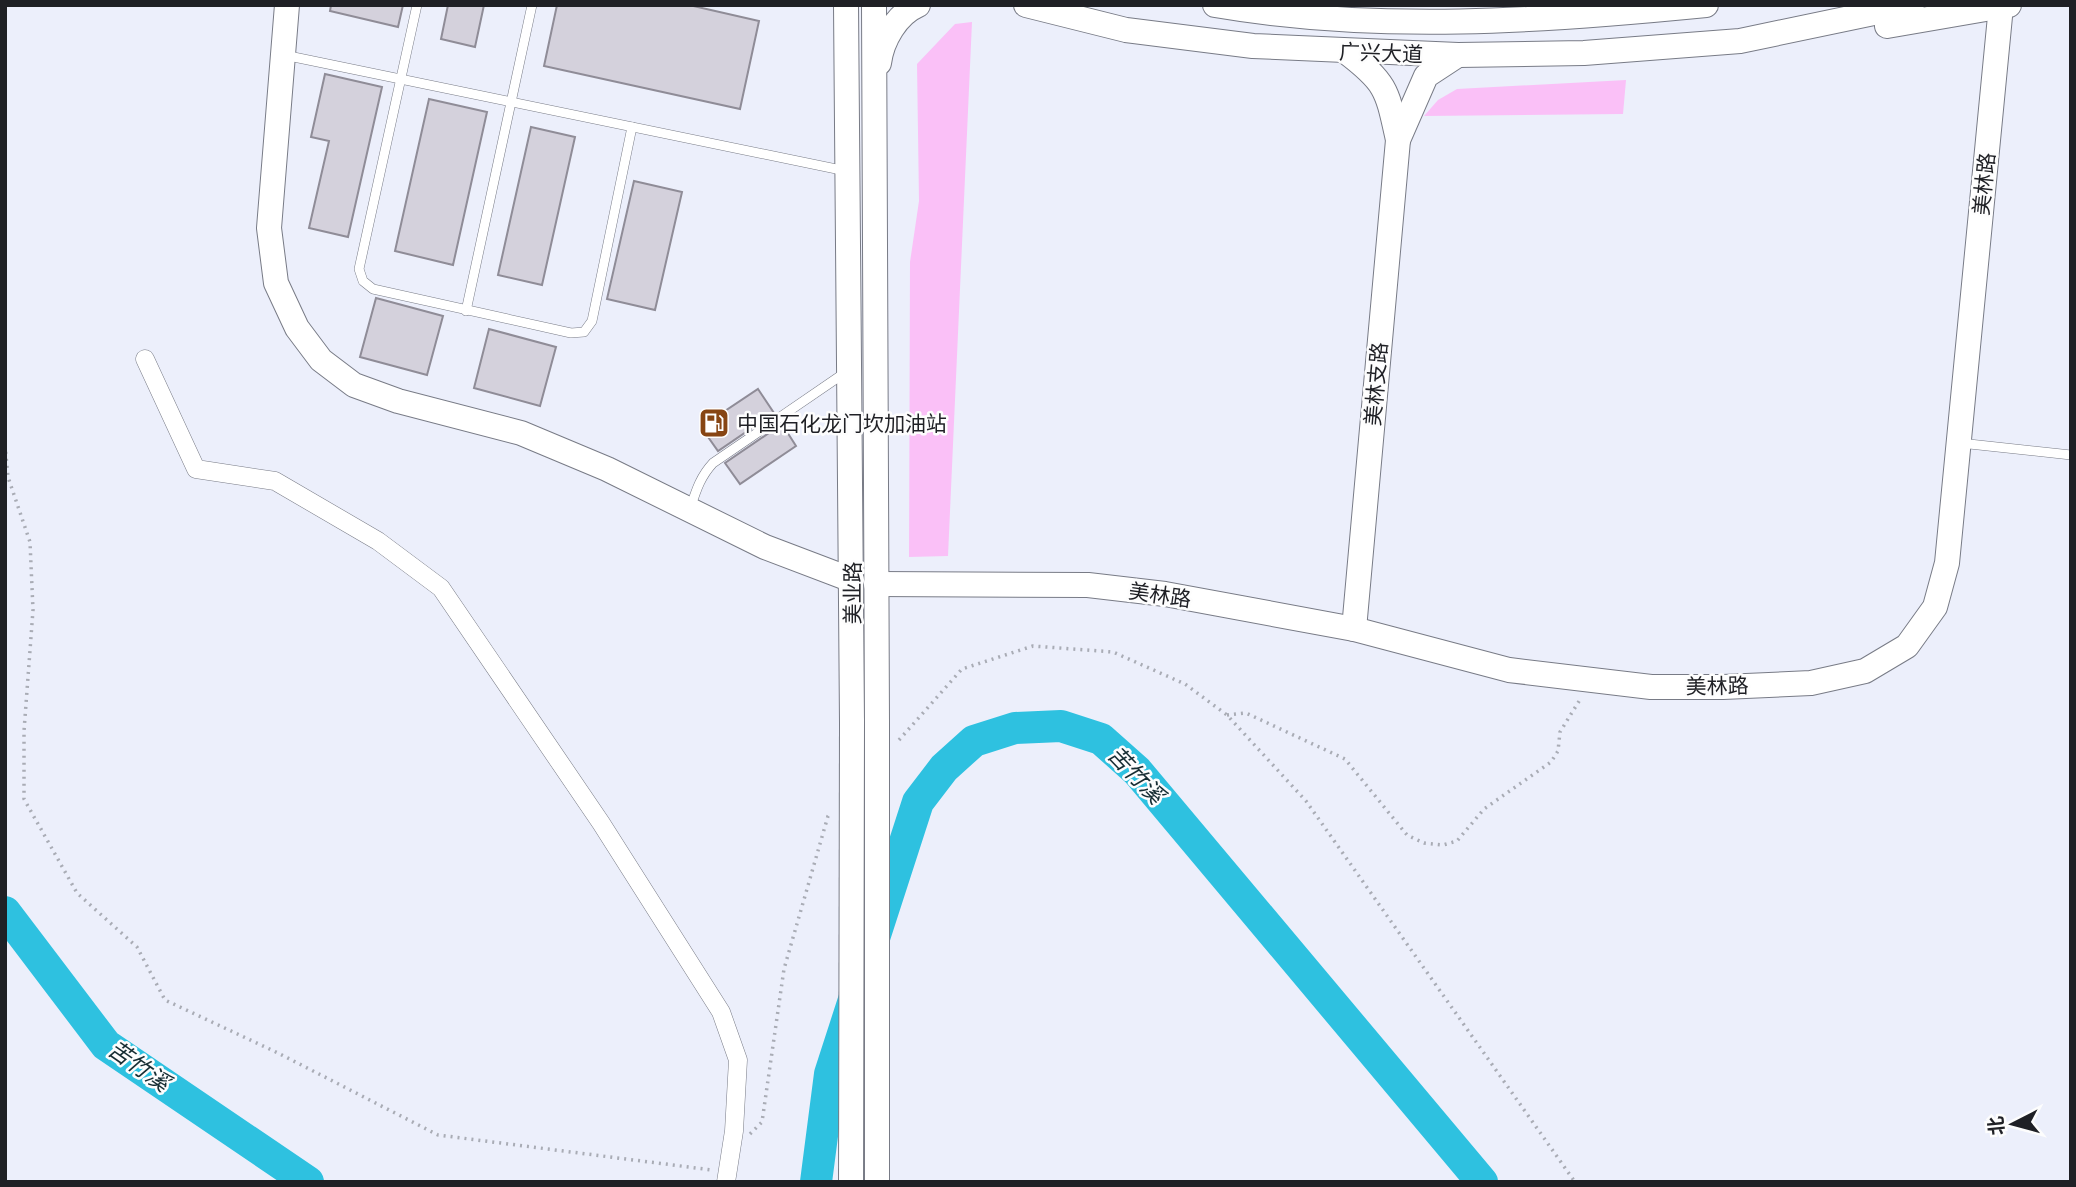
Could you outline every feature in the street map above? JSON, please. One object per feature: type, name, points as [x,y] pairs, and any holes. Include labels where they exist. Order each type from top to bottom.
[{"type":"main road","points":[[286,5],[268,228],[276,283],[297,328],[321,359],[355,385],[398,401],[522,433],[607,469],[765,547],[852,580]]},
{"type":"main road","name":"美业路","points":[[846,5],[852,580],[851,1182]]},
{"type":"main road","name":"美业路","points":[[874,5],[877,1182]]},
{"type":"main road","points":[[874,101],[880,56],[888,36],[908,10],[918,5]]},
{"type":"main road","name":"广兴大道","points":[[1026,5],[1126,30],[1253,46],[1458,55],[1584,53],[1838,34],[2005,6]]},
{"type":"main road","name":"广兴大道","points":[[1215,5],[1254,12],[1348,19],[1454,21],[1584,17],[1706,5]]},
{"type":"main road","name":"广兴大道","points":[[1740,41],[1912,5]]},
{"type":"main road","name":"美林路","points":[[876,584],[1088,585],[1165,594],[1354,629],[1509,670],[1651,687],[1811,683],[1866,671],[1907,646],[1935,607],[1947,563],[2005,6]]},
{"type":"main road","points":[[1346,52],[1370,70],[1383,86],[1390,102],[1398,140]]},
{"type":"main road","points":[[1398,140],[1426,76],[1458,55]]},
{"type":"main road","name":"美林支路","points":[[1354,629],[1398,140]]},
{"type":"street","points":[[145,359],[196,469],[275,481],[378,541],[441,588],[601,823],[722,1012],[738,1060],[734,1131],[727,1177]]},
{"type":"lane","points":[[418,5],[359,269],[363,281],[373,289],[571,333],[584,332],[592,321],[632,127]]},
{"type":"lane","points":[[466,311],[532,5]]},
{"type":"lane","points":[[283,54],[847,171]]},
{"type":"lane","points":[[690,510],[703,474],[713,463],[849,370]]},
{"type":"lane","points":[[1958,442],[2071,455]]},
{"type":"path","points":[[5,445],[8,477],[30,542],[33,610],[24,731],[24,799],[77,893],[137,947],[165,999],[438,1135],[727,1177]]},
{"type":"path","points":[[894,745],[962,669],[1033,646],[1113,652],[1185,684],[1227,715],[1306,801],[1575,1182]]},
{"type":"path","points":[[1227,715],[1246,713],[1345,759],[1407,835],[1424,842],[1443,845],[1457,841],[1485,809],[1551,762],[1558,751],[1560,732],[1591,681]]},
{"type":"path","points":[[734,1131],[750,1135],[762,1122],[784,969],[828,816],[836,807]]},
{"type":"shaded area","points":[[972,22],[948,556],[909,557],[910,262],[919,201],[917,64],[955,24]]},
{"type":"shaded area","points":[[1626,80],[1623,114],[1424,116],[1438,100],[1457,89]]},
{"type":"building","points":[[331,5],[403,5],[398,27],[330,11]]},
{"type":"building","points":[[448,5],[484,5],[475,47],[441,39]]},
{"type":"building","points":[[557,5],[689,5],[759,21],[740,109],[544,66]]},
{"type":"building","points":[[325,74],[382,87],[348,237],[309,228],[329,141],[311,137]]},
{"type":"building","points":[[429,99],[487,112],[453,265],[395,251]]},
{"type":"building","points":[[531,127],[575,137],[542,285],[498,275]]},
{"type":"building","points":[[634,181],[682,192],[655,310],[607,299]]},
{"type":"building","points":[[376,298],[443,316],[427,375],[360,357]]},
{"type":"building","points":[[489,329],[556,347],[540,406],[474,388]]},
{"type":"building","points":[[758,389],[774,413],[718,451],[701,427]]},
{"type":"building","points":[[782,424],[796,446],[740,484],[725,463]]},
{"type":"waterway","name":"苦竹溪","points":[[816,1182],[830,1074],[918,802],[944,768],[974,741],[1015,728],[1061,726],[1101,739],[1137,771],[1482,1182]]},
{"type":"waterway","name":"苦竹溪","points":[[5,912],[106,1045],[308,1182]]},
{"type":"place","name":"中国石化龙门坎加油站","points":[[714,423]]}]
